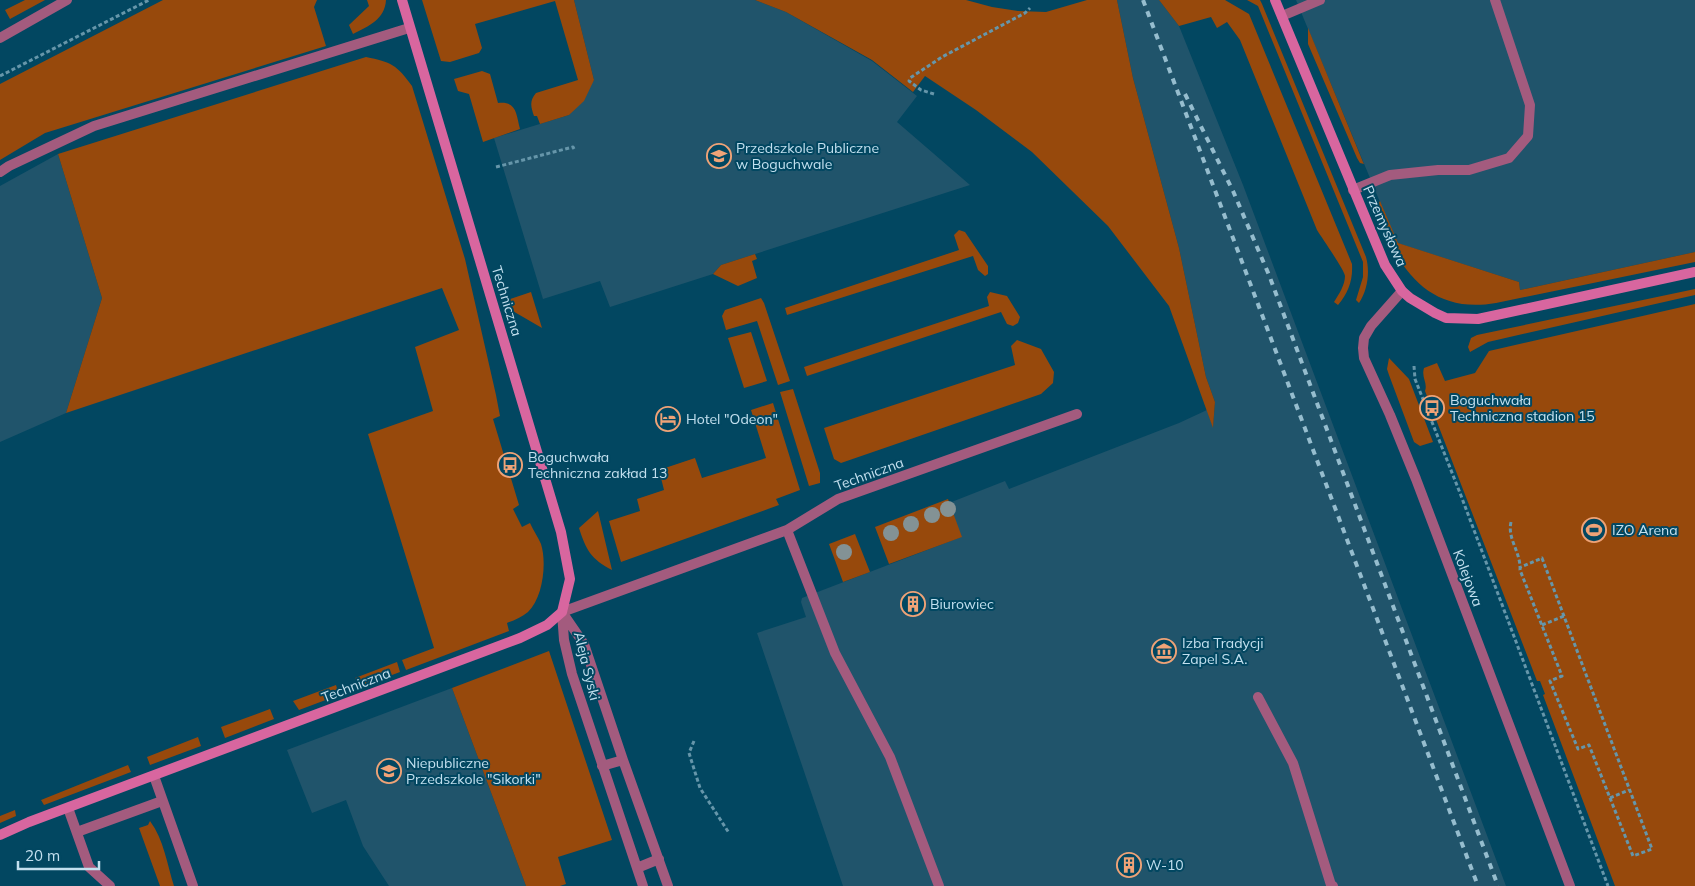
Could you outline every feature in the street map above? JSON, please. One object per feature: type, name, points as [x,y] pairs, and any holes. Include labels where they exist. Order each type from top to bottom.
[{"type":"street","points":[[0,38],[67,0]]},
{"type":"street","name":"Techniczna","points":[[402,0],[519,386],[561,532],[570,579],[562,612]]},
{"type":"street","name":"Przemysłowa","points":[[1275,0],[1385,265],[1402,291],[1410,298],[1446,318],[1478,319],[1695,272]]},
{"type":"street","points":[[1282,16],[1320,0]]},
{"type":"street","points":[[1354,190],[1390,175],[1438,170],[1470,170],[1509,158],[1528,136],[1530,105],[1495,0]]},
{"type":"street","points":[[0,172],[94,126],[409,28]]},
{"type":"street","name":"Kolejowa","points":[[1402,291],[1371,326],[1364,338],[1364,358],[1416,479],[1570,886]]},
{"type":"street","name":"Techniczna","points":[[0,835],[520,638],[547,626],[562,612],[788,530],[838,499],[1077,414]]},
{"type":"street","points":[[788,530],[835,653],[890,758],[939,886]]},
{"type":"street","name":"Aleja Syski","points":[[562,612],[584,644],[668,886]]},
{"type":"street","name":"Aleja Syski","points":[[562,612],[564,640],[572,674],[643,886]]},
{"type":"street","points":[[1258,697],[1293,763],[1331,885],[1333,886]]},
{"type":"street","points":[[602,766],[623,760]]},
{"type":"street","points":[[154,776],[193,886]]},
{"type":"street","points":[[77,832],[162,801]]},
{"type":"street","points":[[68,808],[89,867],[110,886]]},
{"type":"street","points":[[637,868],[659,859]]},
{"type":"path","points":[[0,76],[149,0]]},
{"type":"path","points":[[934,94],[921,90],[909,80],[910,78],[942,57],[1030,8]]},
{"type":"path","points":[[496,167],[544,153],[573,147],[574,149]]},
{"type":"path","points":[[1414,366],[1415,380],[1460,493],[1608,886]]},
{"type":"path","points":[[1511,522],[1509,531],[1520,560],[1520,567],[1562,676],[1550,681],[1578,749],[1589,745],[1633,856],[1652,849],[1542,558],[1520,567]]},
{"type":"path","points":[[1542,625],[1564,616]]},
{"type":"path","points":[[694,741],[689,753],[700,788],[729,833]]},
{"type":"path","points":[[1610,798],[1630,790]]},
{"type":"shaded area","points":[[25,0],[45,0],[10,19],[5,10]]},
{"type":"shaded area","points":[[163,0],[317,0],[314,7],[326,46],[45,133],[0,160],[0,84]]},
{"type":"shaded area","points":[[367,0],[386,0],[383,12],[370,25],[353,34],[349,25],[369,6]]},
{"type":"shaded area","points":[[422,0],[574,0],[594,80],[584,101],[569,115],[540,124],[537,116],[534,116],[531,107],[536,93],[578,80],[555,1],[475,24],[482,48],[479,53],[450,62],[441,61]]},
{"type":"shaded area","name":"Przedszkole Publiczne w Boguchwale","points":[[574,0],[755,0],[786,12],[872,61],[917,96],[897,122],[970,185],[721,265],[713,274],[610,307],[600,281],[543,299],[494,138],[569,115],[594,80]]},
{"type":"shaded area","points":[[755,0],[966,0],[1018,11],[1046,12],[1087,0],[1117,0],[1133,78],[1179,248],[1206,377],[1215,402],[1213,428],[1169,306],[1108,226],[1032,152],[976,110],[925,76],[913,92],[872,60],[786,12]]},
{"type":"shaded area","points":[[1117,0],[1159,0],[1179,26],[1243,185],[1506,886],[843,886],[757,633],[806,617],[801,602],[802,598],[961,537],[949,503],[1005,481],[1009,489],[1179,423],[1207,410],[1213,427],[1215,402],[1206,377],[1179,248],[1133,78]]},
{"type":"shaded area","points":[[1159,0],[1225,0],[1249,14],[1352,264],[1352,276],[1349,286],[1345,296],[1338,305],[1334,302],[1343,286],[1344,273],[1317,230],[1240,40],[1227,22],[1217,28],[1211,17],[1179,26]]},
{"type":"shaded area","points":[[1247,0],[1260,0],[1262,4],[1366,257],[1368,268],[1367,280],[1359,303],[1356,300],[1363,277],[1363,262],[1258,6]]},
{"type":"shaded area","points":[[1296,0],[1695,0],[1695,252],[1520,290],[1519,282],[1397,243]]},
{"type":"shaded area","points":[[1308,28],[1364,164],[1360,163],[1357,158],[1308,44]]},
{"type":"shaded area","points":[[366,57],[393,66],[402,73],[412,86],[465,259],[500,416],[493,419],[519,505],[513,509],[522,527],[530,523],[541,544],[544,561],[540,589],[533,606],[528,612],[507,623],[509,631],[406,670],[402,660],[434,648],[368,434],[433,411],[415,347],[459,330],[442,288],[66,413],[102,298],[58,154]]},
{"type":"shaded area","points":[[482,71],[490,74],[498,103],[509,104],[515,110],[520,129],[483,142],[469,94],[458,91],[454,79]]},
{"type":"shaded area","points":[[58,154],[102,298],[66,413],[0,442],[0,186]]},
{"type":"shaded area","points":[[1380,201],[1398,243],[1519,282],[1520,290],[1695,252],[1695,262],[1496,303],[1472,305],[1451,302],[1433,294],[1418,282],[1393,250],[1375,209]]},
{"type":"shaded area","points":[[959,230],[965,232],[988,266],[988,274],[985,276],[978,270],[973,256],[787,315],[785,308],[959,250],[954,235]]},
{"type":"shaded area","points":[[755,254],[757,259],[752,261],[757,278],[738,286],[713,274],[721,265]]},
{"type":"shaded area","points":[[1695,289],[1695,295],[1488,342],[1470,352],[1468,347],[1471,338],[1477,335]]},
{"type":"shaded area","points":[[531,292],[542,328],[506,307],[504,301]]},
{"type":"shaded area","points":[[990,292],[1007,296],[1020,317],[1018,323],[1013,326],[1007,324],[1001,312],[807,376],[804,367],[989,306],[987,297]]},
{"type":"shaded area","points":[[761,298],[790,381],[778,385],[757,321],[726,330],[722,316],[725,310]]},
{"type":"shaded area","name":"IZO Arena","points":[[1695,304],[1695,886],[1615,886],[1543,695],[1545,694],[1540,681],[1537,681],[1425,391],[1426,385],[1423,371],[1424,368],[1437,363],[1445,381],[1475,373],[1489,351]]},
{"type":"shaded area","points":[[751,332],[767,381],[744,388],[728,338]]},
{"type":"shaded area","points":[[1017,340],[1041,349],[1054,372],[1053,383],[1041,394],[841,463],[834,459],[824,428],[1015,365],[1011,346]]},
{"type":"shaded area","points":[[1389,358],[1409,379],[1433,442],[1420,446],[1414,442],[1387,369]]},
{"type":"shaded area","points":[[793,389],[820,473],[820,483],[809,486],[780,392]]},
{"type":"shaded area","points":[[773,403],[800,490],[776,499],[779,505],[621,562],[609,521],[640,511],[637,499],[664,490],[659,470],[695,458],[702,478],[766,458],[751,410]]},
{"type":"shaded area","points":[[948,499],[962,537],[889,564],[875,527]]},
{"type":"shaded area","points":[[598,511],[612,570],[599,562],[590,553],[579,528]]},
{"type":"shaded area","points":[[855,534],[870,572],[843,582],[829,544]]},
{"type":"shaded area","points":[[549,651],[612,840],[558,857],[566,884],[560,886],[526,886],[452,688]]},
{"type":"shaded area","points":[[397,662],[400,672],[360,687],[355,678]]},
{"type":"shaded area","points":[[336,685],[339,695],[299,710],[293,701]]},
{"type":"shaded area","name":"Niepubliczne Przedszkole \"Sikorki\"","points":[[452,688],[526,886],[389,886],[363,846],[346,800],[312,813],[287,750]]},
{"type":"shaded area","points":[[270,709],[274,719],[225,738],[221,727]]},
{"type":"shaded area","points":[[198,737],[201,746],[150,765],[147,757]]},
{"type":"shaded area","points":[[128,765],[131,772],[44,805],[41,800]]},
{"type":"shaded area","points":[[15,810],[16,816],[0,823],[0,816]]},
{"type":"shaded area","points":[[150,821],[162,844],[174,886],[160,886],[139,828],[148,825]]},
{"type":"railway","points":[[1143,0],[1478,886]]},
{"type":"railway","points":[[1185,94],[1233,191],[1269,275],[1498,886]]},
{"type":"place","name":"Przedszkole Publiczne w Boguchwale","points":[[719,156]]},
{"type":"place","name":"Boguchwała Techniczna stadion 15","points":[[1432,408]]},
{"type":"place","name":"Hotel \"Odeon\"","points":[[668,419]]},
{"type":"place","name":"Boguchwała Techniczna zakład 13","points":[[510,465]]},
{"type":"place","name":"IZO Arena","points":[[1594,530]]},
{"type":"place","name":"Biurowiec","points":[[913,604]]},
{"type":"place","name":"Izba Tradycji Zapel S.A.","points":[[1164,651]]},
{"type":"place","name":"Niepubliczne Przedszkole \"Sikorki\"","points":[[389,771]]},
{"type":"place","name":"W-10","points":[[1129,865]]}]
